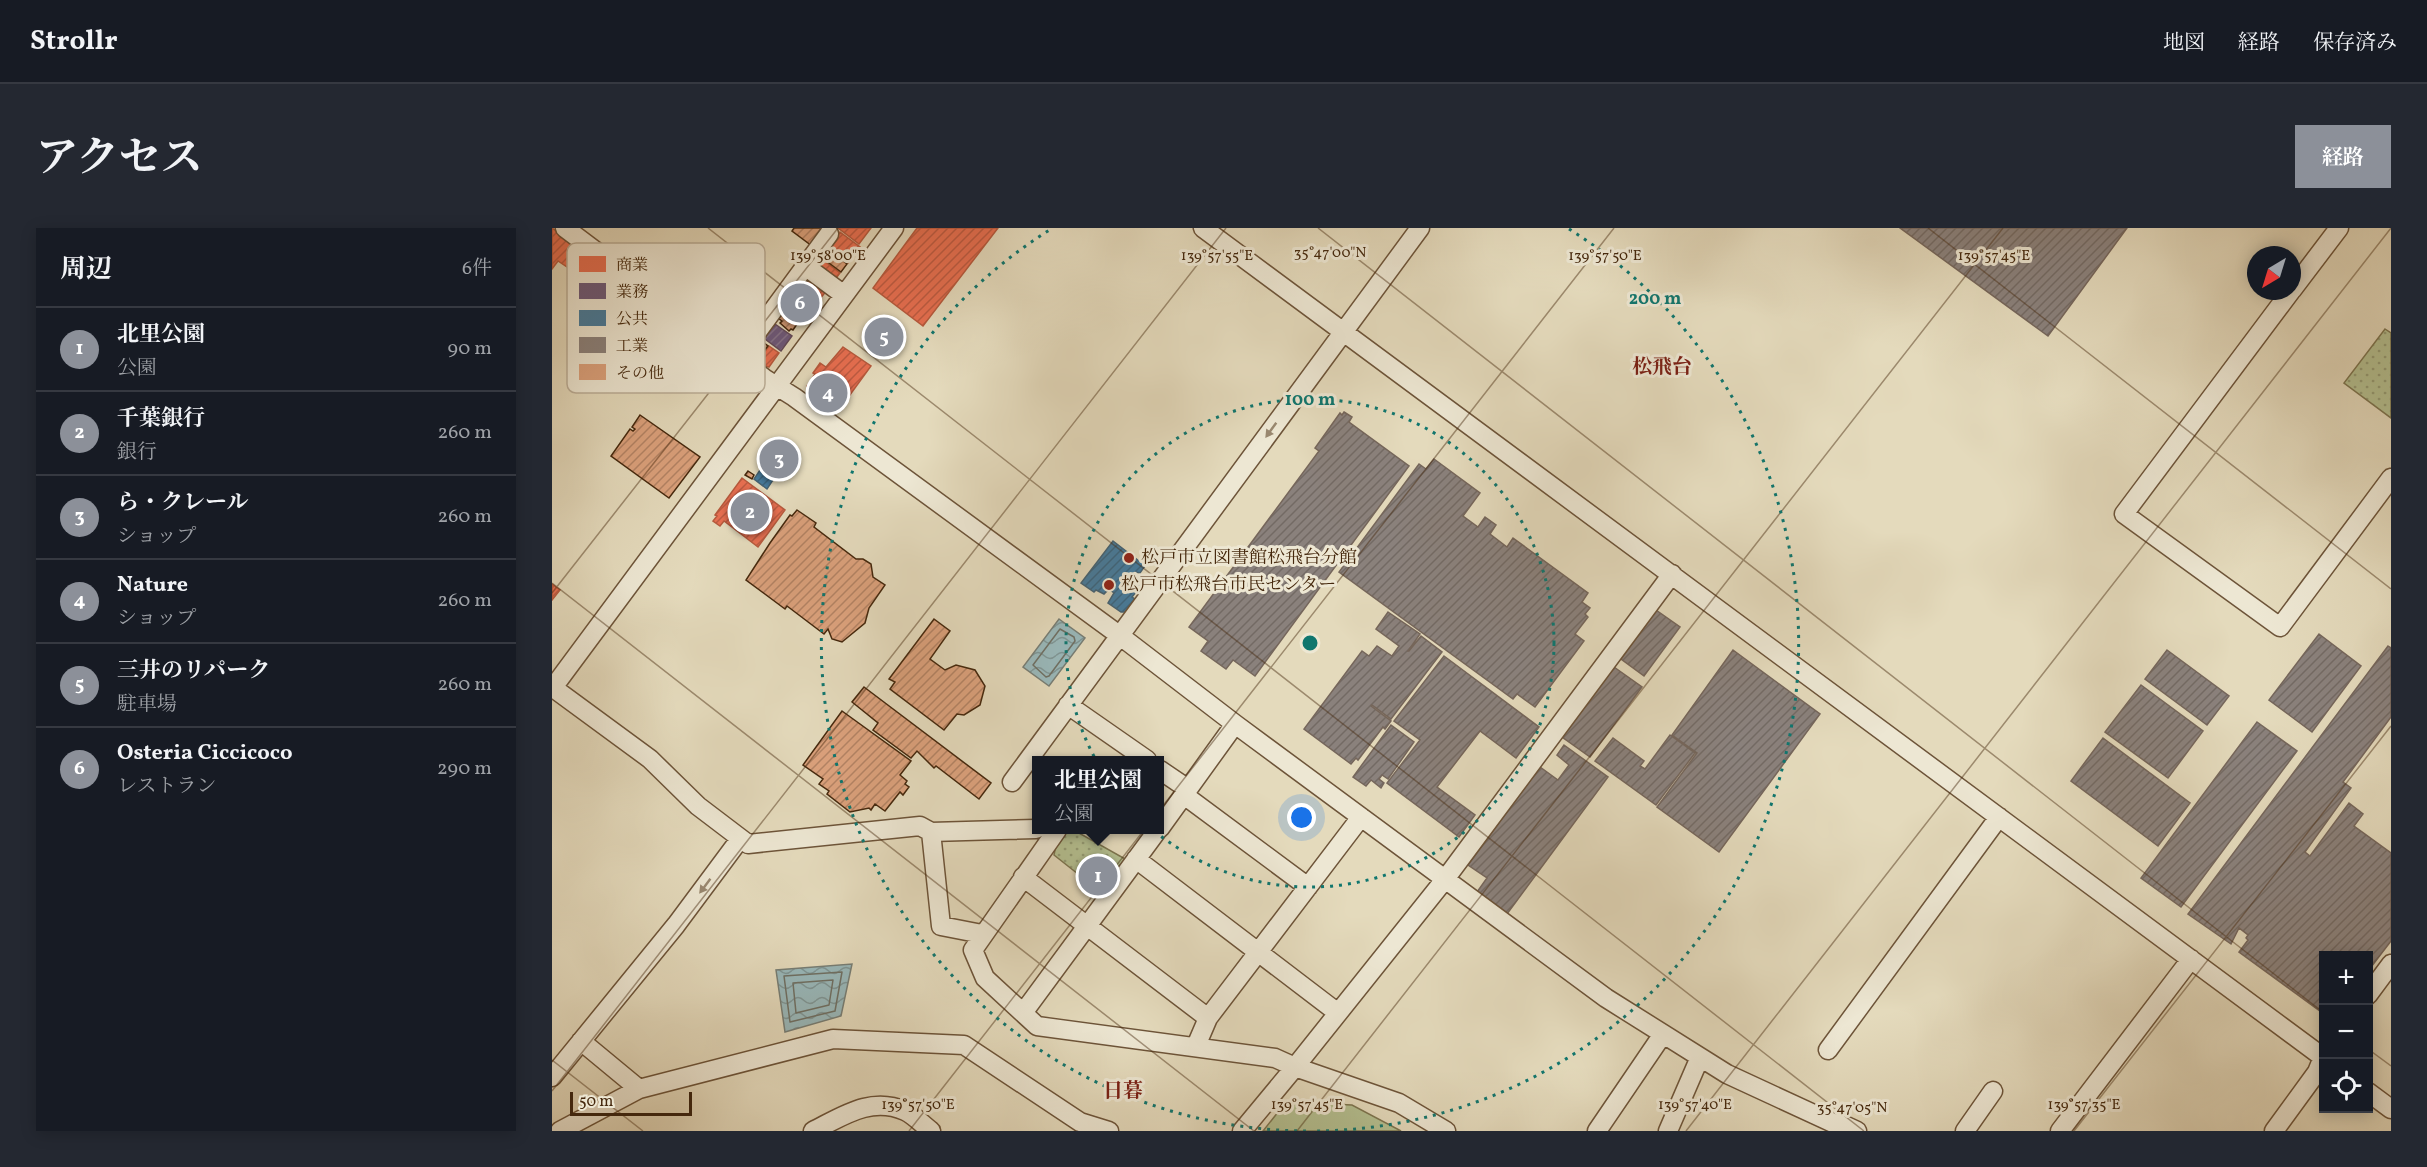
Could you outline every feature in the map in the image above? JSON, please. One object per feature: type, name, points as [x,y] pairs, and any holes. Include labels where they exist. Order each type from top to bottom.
[{"type":"street","points":[[565,228],[585,243]]},
{"type":"street","points":[[894,228],[552,688],[650,759],[698,806],[748,843],[920,826],[931,832],[1032,829]]},
{"type":"street","points":[[1203,228],[2319,1053]]},
{"type":"street","points":[[1012,782],[1420,228]]},
{"type":"street","points":[[2301,279],[2338,228]]},
{"type":"street","points":[[765,321],[829,234]]},
{"type":"street","points":[[805,266],[844,296]]},
{"type":"street","points":[[2285,300],[2124,514],[2280,627],[2391,478]]},
{"type":"street","points":[[765,378],[1119,635],[1235,724],[1606,998],[1727,1074],[1830,1127],[1842,1124],[1857,1131]]},
{"type":"street","points":[[1242,1131],[1446,878],[1672,574]]},
{"type":"street","points":[[1068,705],[1140,756]]},
{"type":"street","points":[[1164,818],[1235,724]]},
{"type":"street","points":[[1164,773],[1308,887]]},
{"type":"street","points":[[1196,1046],[1208,1018],[1361,817]]},
{"type":"street","points":[[1828,1050],[1999,817]]},
{"type":"street","points":[[931,832],[941,926],[981,934]]},
{"type":"street","points":[[1054,834],[981,934],[973,950],[986,978],[1037,1026],[1275,1058],[1399,1103],[1446,1131]]},
{"type":"street","points":[[1023,1013],[1152,834]]},
{"type":"street","points":[[552,1077],[676,925],[740,839]]},
{"type":"street","points":[[1136,859],[1338,1013]]},
{"type":"street","points":[[1023,877],[1208,1018]]},
{"type":"street","points":[[2060,1131],[2191,959]]},
{"type":"street","points":[[2373,988],[2391,964]]},
{"type":"street","points":[[1597,1131],[1663,1034]]},
{"type":"street","points":[[560,1131],[639,1089],[833,1039],[964,1045],[1080,1122],[1109,1131]]},
{"type":"street","points":[[581,1041],[639,1089]]},
{"type":"street","points":[[1668,1131],[1700,1057]]},
{"type":"street","points":[[2274,1131],[2317,1072],[2322,1059]]},
{"type":"street","points":[[1965,1131],[1993,1091]]},
{"type":"street","points":[[2373,1096],[2391,1109]]},
{"type":"street","points":[[813,1131],[862,1107],[879,1104],[906,1112],[931,1131]]},
{"type":"green space","points":[[2385,329],[2391,333],[2391,418],[2344,383]]},
{"type":"green space","points":[[1062,834],[1081,834],[1127,860],[1102,893],[1054,855],[1055,850],[1051,847]]},
{"type":"green space","points":[[1286,1102],[1352,1105],[1401,1131],[1263,1131]]},
{"type":"water","points":[[1059,619],[1085,638],[1049,686],[1023,667]]},
{"type":"water","points":[[852,964],[841,1016],[785,1032],[776,970]]},
{"type":"building: 商業","points":[[552,228],[573,243],[567,243],[567,267],[558,261],[552,269]]},
{"type":"building: 商業","points":[[838,228],[871,228],[859,244]]},
{"type":"building: 商業","points":[[917,228],[998,228],[923,326],[873,288]]},
{"type":"building: 商業","points":[[840,232],[860,247],[848,263],[828,248]]},
{"type":"building: 商業","points":[[819,257],[840,273],[834,281],[814,265]]},
{"type":"building: 商業","points":[[808,275],[828,289],[806,316],[787,302]]},
{"type":"building: 商業","points":[[769,346],[779,353],[769,367],[765,367],[765,351]]},
{"type":"building: 商業","points":[[843,347],[871,366],[839,410],[807,386],[820,363],[826,367]]},
{"type":"building: 商業","points":[[786,442],[795,448],[780,472],[764,460],[770,451],[774,454],[782,453]]},
{"type":"building: 商業","points":[[742,478],[785,510],[758,547],[724,521],[720,526],[713,521]]},
{"type":"building: 商業","points":[[552,584],[560,590],[552,600]]},
{"type":"building: 業務","points":[[771,324],[774,326],[775,324],[792,336],[781,351],[765,339],[765,330]]},
{"type":"building: 公共","points":[[762,467],[775,477],[767,489],[754,479]]},
{"type":"building: 公共","points":[[1113,541],[1139,561],[1144,559],[1147,563],[1140,573],[1136,572],[1133,575],[1143,583],[1132,597],[1135,599],[1125,612],[1121,612],[1108,603],[1114,593],[1109,589],[1104,594],[1096,590],[1094,592],[1081,583]]},
{"type":"building: 工業","points":[[1900,228],[2127,228],[2048,336]]},
{"type":"building: 工業","points":[[1344,412],[1352,417],[1349,422],[1409,466],[1255,676],[1233,660],[1226,669],[1201,651],[1208,641],[1189,627],[1319,451],[1315,448],[1340,413],[1342,415]]},
{"type":"building: 工業","points":[[1434,459],[1480,493],[1463,516],[1478,527],[1485,517],[1496,525],[1490,534],[1507,547],[1513,538],[1588,593],[1582,602],[1590,608],[1585,614],[1588,617],[1575,634],[1584,641],[1535,707],[1517,694],[1513,699],[1339,572],[1419,464],[1426,469]]},
{"type":"building: 工業","points":[[1656,610],[1680,627],[1644,676],[1621,659]]},
{"type":"building: 工業","points":[[1388,612],[1420,634],[1408,651],[1421,636],[1442,652],[1391,719],[1371,706],[1391,721],[1385,729],[1383,727],[1358,760],[1356,758],[1351,764],[1304,729],[1362,651],[1369,656],[1377,646],[1392,656],[1399,646],[1376,629]]},
{"type":"building: 工業","points":[[2319,634],[2361,666],[2312,732],[2269,700]]},
{"type":"building: 工業","points":[[2388,646],[2391,648],[2391,717],[2343,782],[2351,788],[2305,852],[2310,856],[2349,803],[2363,814],[2354,826],[2391,853],[2391,941],[2373,964],[2373,951],[2319,951],[2319,1010],[2239,952],[2248,940],[2246,938],[2248,935],[2239,928],[2231,944],[2188,914]]},
{"type":"building: 工業","points":[[1733,650],[1820,714],[1719,852],[1657,807],[1697,753],[1672,735]]},
{"type":"building: 工業","points":[[2167,650],[2229,696],[2207,725],[2145,679]]},
{"type":"building: 工業","points":[[1444,656],[1539,727],[1516,758],[1480,731],[1437,787],[1475,815],[1459,837],[1387,783],[1420,740],[1394,721]]},
{"type":"building: 工業","points":[[1614,667],[1642,687],[1590,757],[1562,737]]},
{"type":"building: 工業","points":[[2141,685],[2203,731],[2168,778],[2105,732]]},
{"type":"building: 工業","points":[[2257,722],[2297,751],[2181,907],[2141,878]]},
{"type":"building: 工業","points":[[1391,725],[1414,742],[1388,779],[1382,775],[1379,779],[1384,783],[1381,788],[1371,780],[1366,786],[1353,777]]},
{"type":"building: 工業","points":[[1670,735],[1695,753],[1656,805],[1595,761],[1613,738],[1644,761],[1640,766],[1645,769]]},
{"type":"building: 工業","points":[[2103,738],[2190,803],[2158,846],[2071,781]]},
{"type":"building: 工業","points":[[1564,745],[1608,777],[1507,914],[1477,892],[1487,878],[1468,865],[1540,767],[1558,780],[1569,765],[1557,755]]},
{"type":"building: その他","points":[[794,228],[825,228],[812,246],[792,231]]},
{"type":"building: その他","points":[[825,251],[828,253],[830,251],[847,264],[841,272],[821,257]]},
{"type":"building: その他","points":[[785,304],[802,317],[793,330],[789,331],[775,316]]},
{"type":"building: その他","points":[[640,415],[700,457],[669,498],[611,456],[630,429],[633,431],[635,429],[632,427]]},
{"type":"building: その他","points":[[748,471],[754,475],[752,479],[745,475]]},
{"type":"building: その他","points":[[797,510],[816,523],[814,527],[856,559],[863,559],[871,564],[873,577],[885,585],[869,608],[865,623],[842,642],[832,639],[828,629],[824,634],[787,606],[785,609],[746,580],[790,515],[792,516]]},
{"type":"building: その他","points":[[934,619],[950,631],[930,659],[945,670],[956,665],[975,670],[985,686],[980,705],[964,715],[957,714],[944,730],[890,689],[895,682],[889,679]]},
{"type":"building: その他","points":[[864,687],[991,783],[979,799],[936,766],[934,768],[917,751],[911,758],[873,730],[878,723],[852,702]]},
{"type":"building: その他","points":[[842,711],[911,761],[900,775],[907,781],[905,784],[909,787],[903,795],[900,792],[885,811],[875,804],[871,810],[869,808],[850,812],[827,794],[829,791],[819,784],[823,779],[803,765]]},
{"type":"place","name":"Osteria Ciccicoco","points":[[800,303]]},
{"type":"place","name":"三井のリパーク","points":[[884,337]]},
{"type":"place","name":"Nature","points":[[828,393]]},
{"type":"place","name":"ら・クレール","points":[[779,459]]},
{"type":"place","name":"千葉銀行","points":[[750,512]]},
{"type":"place","name":"松戸市立図書館松飛台分館","points":[[1129,558]]},
{"type":"place","name":"松戸市松飛台市民センター","points":[[1109,585]]},
{"type":"place","name":"北里公園","points":[[1098,876]]},
{"type":"district","name":"松飛台","points":[[1662,368]]},
{"type":"district","name":"日暮","points":[[1123,1092]]}]
